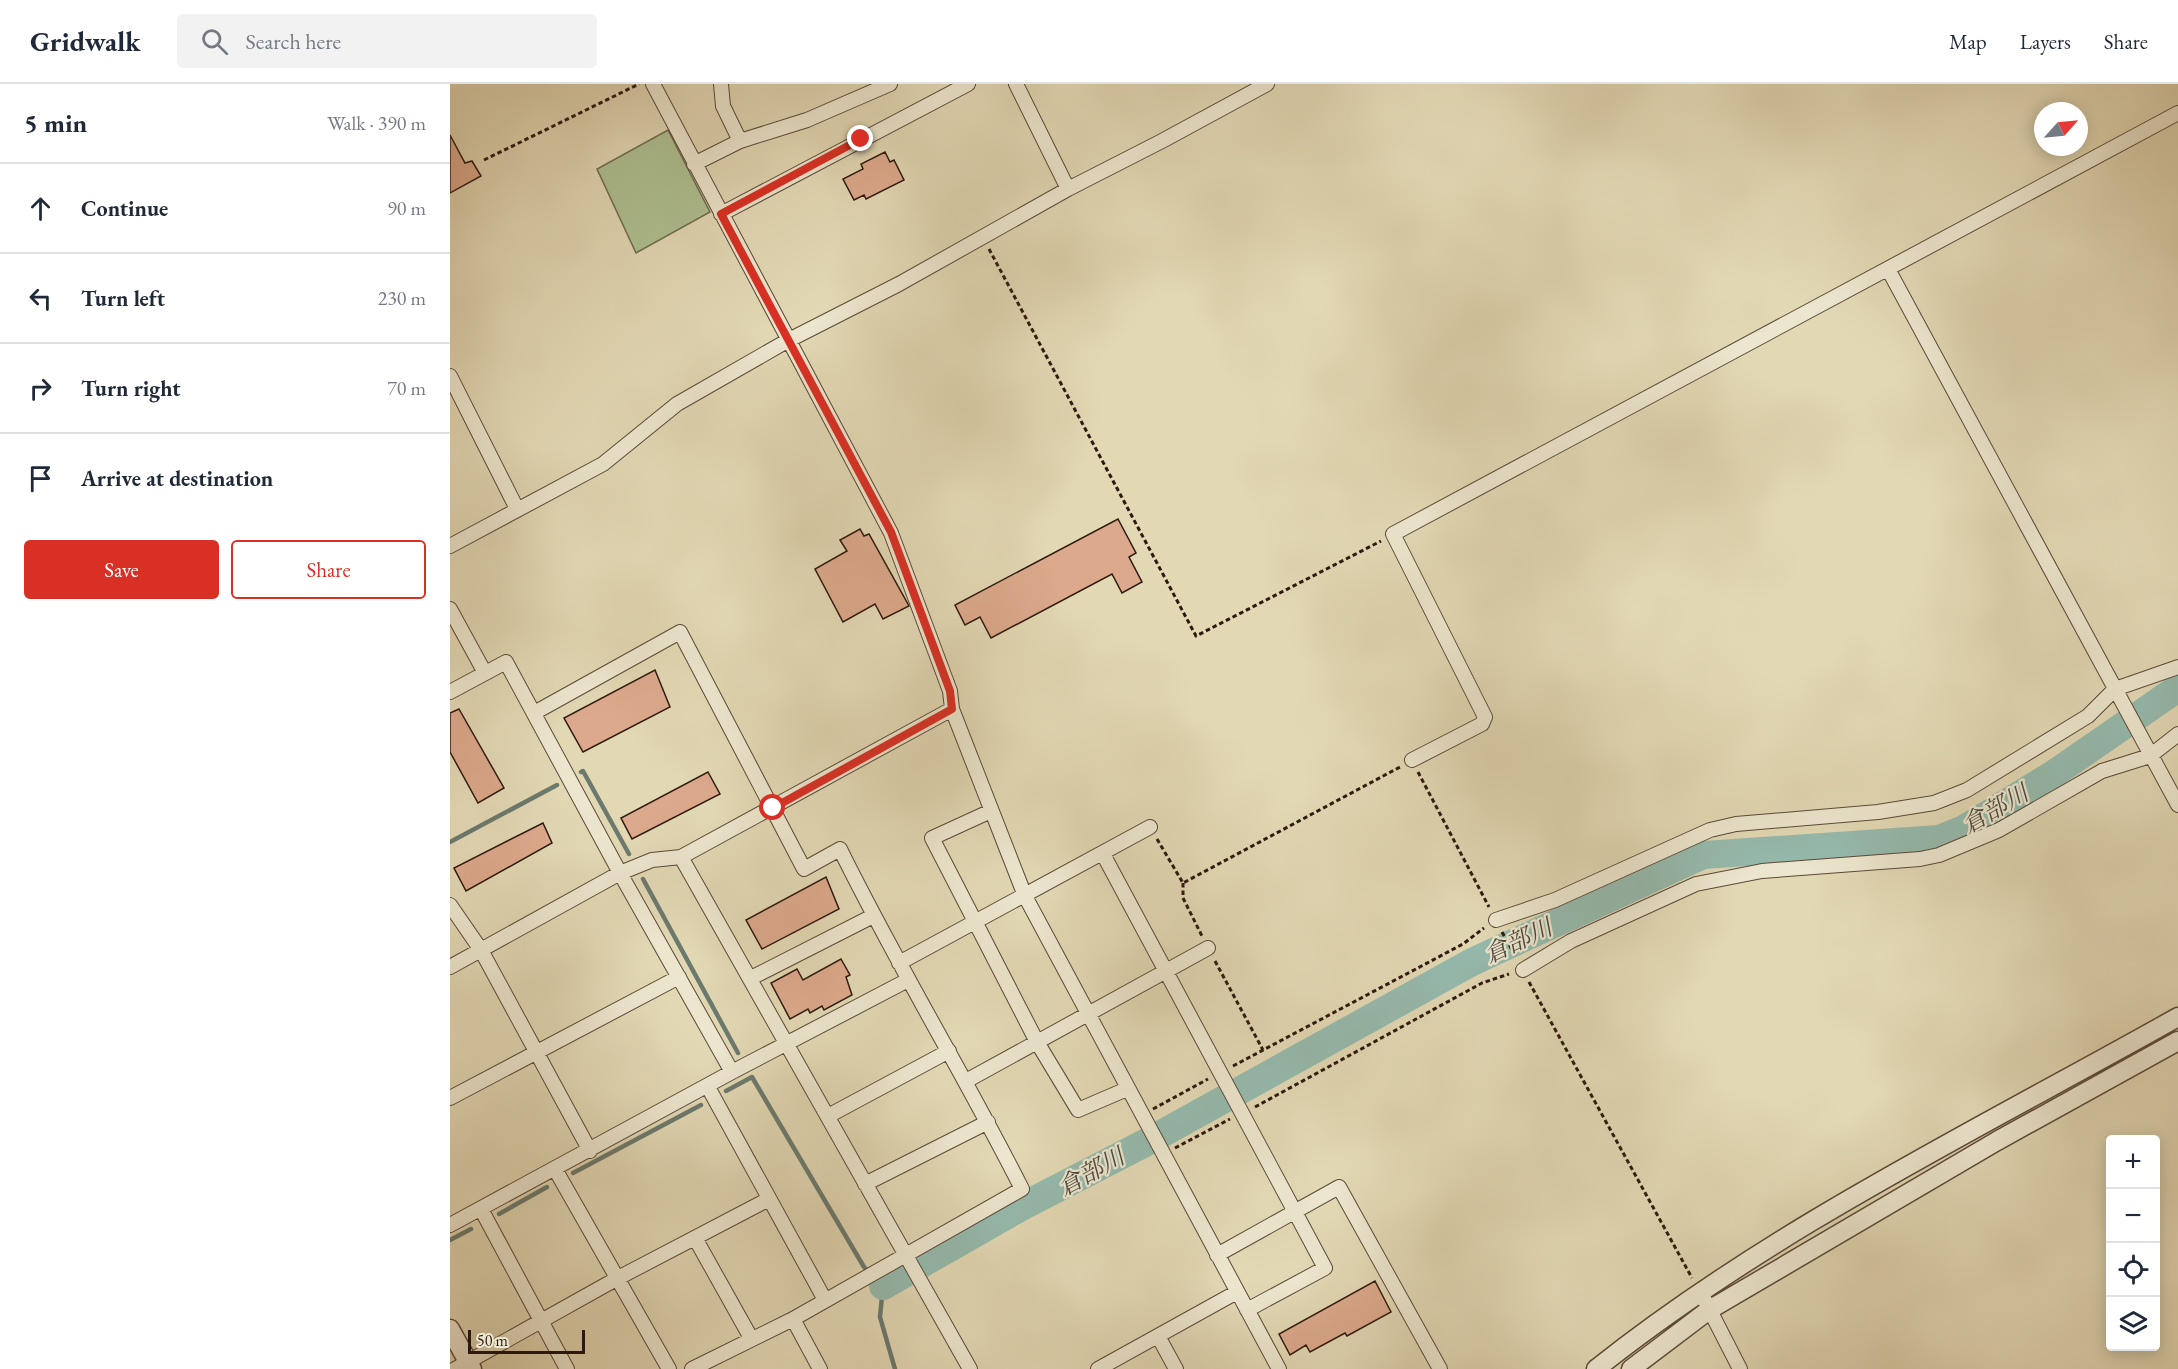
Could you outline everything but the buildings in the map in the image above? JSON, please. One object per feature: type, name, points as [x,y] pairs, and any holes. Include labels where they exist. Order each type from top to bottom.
[{"type":"street","points":[[652,84],[787,341],[820,396],[891,532],[950,691],[952,709],[1025,896],[1141,1116],[1279,1369]]},
{"type":"street","points":[[721,84],[723,106],[740,141]]},
{"type":"street","points":[[694,164],[740,141],[807,120],[890,84]]},
{"type":"street","points":[[721,214],[968,84]]},
{"type":"street","points":[[1016,84],[1068,189]]},
{"type":"street","points":[[450,546],[603,464],[677,404],[787,341],[1267,84]]},
{"type":"street","points":[[1412,760],[1482,724],[1485,717],[1393,534],[2178,113]]},
{"type":"street","points":[[1888,269],[2178,805]]},
{"type":"street","points":[[450,376],[517,509]]},
{"type":"street","points":[[450,609],[485,673]]},
{"type":"street","points":[[534,713],[680,632],[804,869],[840,849],[873,916],[966,1081],[1023,1189],[793,1319],[692,1369]]},
{"type":"street","points":[[450,692],[506,662],[620,873],[732,1072]]},
{"type":"street","points":[[1498,925],[1710,830],[1736,824],[1878,812],[1934,803],[1967,790],[2088,716],[2117,691],[2178,667]]},
{"type":"street","points":[[450,967],[620,873],[652,860],[681,857],[952,709]]},
{"type":"street","points":[[1521,967],[1571,941],[1695,884],[1762,871],[1920,859],[1939,855],[1999,830],[2102,771],[2150,756],[2178,734]]},
{"type":"street","points":[[991,811],[932,838],[1037,1042],[1078,1110],[1127,1089]]},
{"type":"street","points":[[899,963],[1150,827]]},
{"type":"street","points":[[1103,854],[1237,1099],[1325,1268],[1247,1310]]},
{"type":"street","points":[[681,857],[970,1369]]},
{"type":"street","points":[[450,905],[481,950],[590,1150]]},
{"type":"street","points":[[751,978],[873,916]]},
{"type":"street","points":[[966,1081],[1208,948]]},
{"type":"street","points":[[450,1098],[679,976]]},
{"type":"street","points":[[450,1226],[732,1072],[908,980]]},
{"type":"street","points":[[1596,1369],[1700,1291],[1919,1160],[2178,1017]]},
{"type":"street","points":[[1631,1369],[1709,1310],[1997,1141],[2178,1041]]},
{"type":"street","points":[[828,1116],[949,1051]]},
{"type":"street","points":[[708,1087],[825,1300]]},
{"type":"street","points":[[865,1184],[988,1122]]},
{"type":"street","points":[[555,1169],[669,1369]]},
{"type":"street","points":[[1217,1255],[1339,1187],[1440,1369]]},
{"type":"street","points":[[450,1329],[465,1367],[542,1320],[618,1278],[769,1199]]},
{"type":"street","points":[[481,1209],[567,1369]]},
{"type":"street","points":[[695,1238],[751,1338]]},
{"type":"street","points":[[1700,1291],[1740,1369]]},
{"type":"street","points":[[1098,1369],[1237,1292]]},
{"type":"street","points":[[793,1319],[820,1369]]},
{"type":"street","points":[[1158,1336],[1176,1369]]},
{"type":"path","points":[[484,160],[639,84]]},
{"type":"path","points":[[984,236],[986,244],[1196,636],[1393,534]]},
{"type":"path","points":[[1182,883],[1412,760],[1498,925],[1700,1291]]},
{"type":"path","points":[[1150,827],[1182,883],[1183,898],[1263,1050]]},
{"type":"path","points":[[1141,1116],[1498,925]]},
{"type":"path","points":[[1160,1149],[1243,1113],[1482,982],[1521,967]]},
{"type":"green space","points":[[668,130],[710,212],[636,253],[597,169]]},
{"type":"waterway","name":"倉部川","points":[[883,1286],[1023,1206],[1145,1143],[1472,962],[1690,861],[1704,855],[1939,839],[1964,829],[2052,775],[2178,688]]},
{"type":"waterway","points":[[581,772],[583,771],[629,854]]},
{"type":"waterway","points":[[450,842],[557,785]]},
{"type":"waterway","points":[[643,879],[738,1053]]},
{"type":"waterway","points":[[726,1091],[752,1077],[864,1267],[883,1286],[880,1317],[895,1369]]},
{"type":"waterway","points":[[573,1173],[701,1105]]},
{"type":"waterway","points":[[499,1214],[547,1187]]},
{"type":"waterway","points":[[450,1240],[471,1229]]},
{"type":"route","points":[[773,808],[952,709],[950,691],[891,532],[721,214],[861,139]]}]
